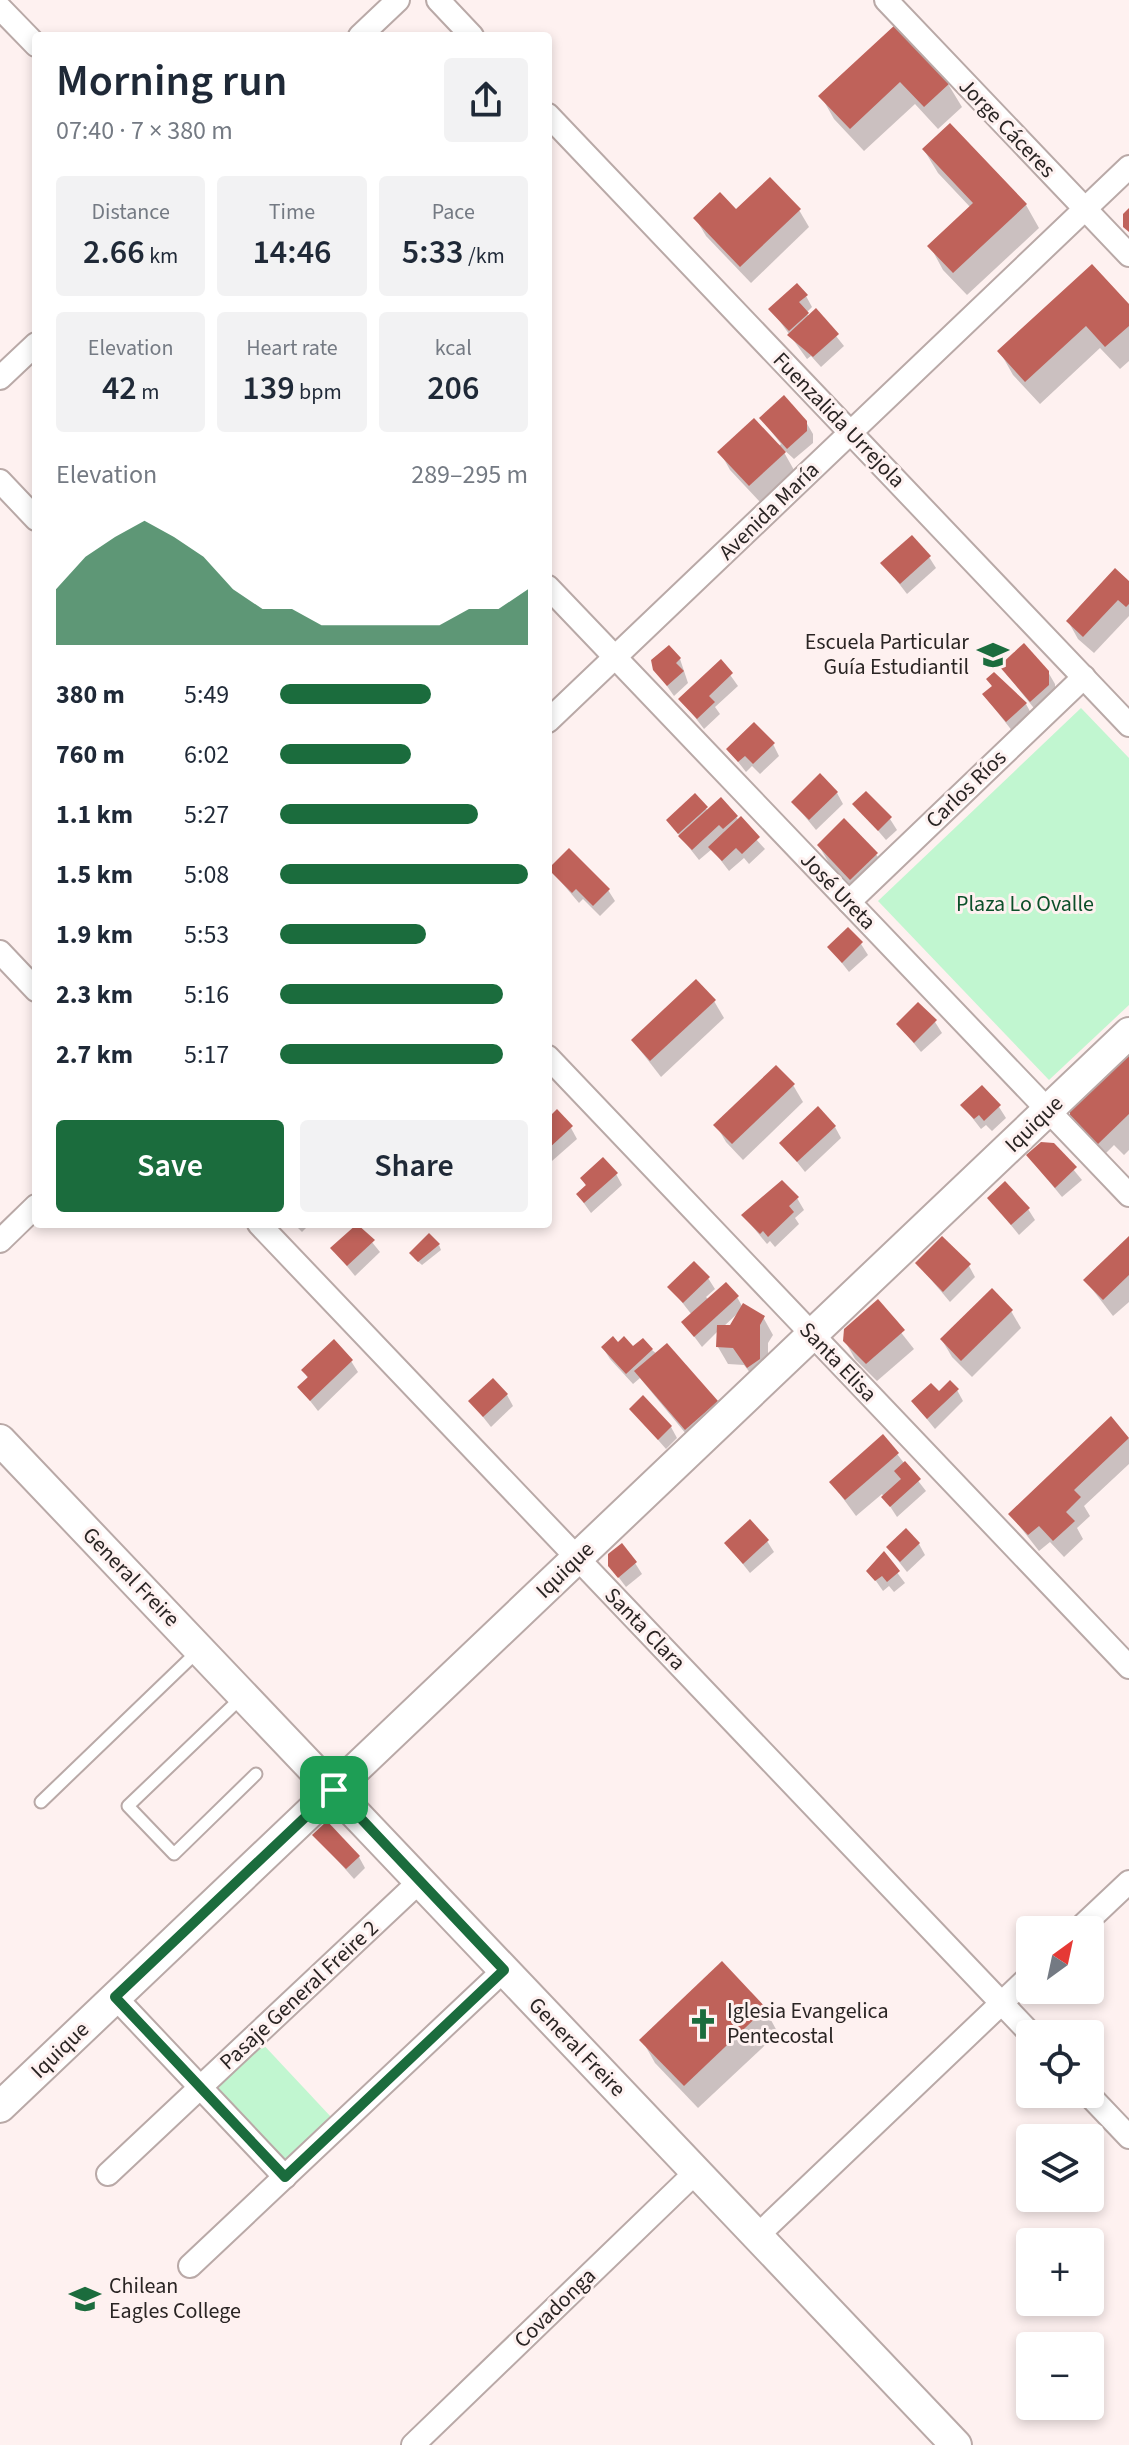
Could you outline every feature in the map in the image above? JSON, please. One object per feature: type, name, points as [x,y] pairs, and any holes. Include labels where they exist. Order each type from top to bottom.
[{"type":"street","points":[[364,32],[398,0]]},
{"type":"street","points":[[438,0],[468,32]]},
{"type":"street","name":"Jorge Cáceres","points":[[886,0],[1129,255]]},
{"type":"street","points":[[0,8],[32,41]]},
{"type":"street","name":"Fuenzalida Urrejola","points":[[552,119],[1129,725]]},
{"type":"street","name":"Avenida María","points":[[552,717],[1129,167]]},
{"type":"street","points":[[0,378],[32,348]]},
{"type":"street","points":[[0,481],[32,515]]},
{"type":"street","name":"José Ureta","points":[[552,591],[1129,1195]]},
{"type":"street","name":"Carlos Ríos","points":[[849,902],[1084,677]]},
{"type":"street","points":[[0,952],[32,986]]},
{"type":"street","name":"Iquique","points":[[0,2107],[1129,1033]]},
{"type":"street","name":"Santa Elisa","points":[[552,1061],[1129,1667]]},
{"type":"street","points":[[0,1241],[32,1210]]},
{"type":"street","name":"Santa Clara","points":[[263,1228],[1018,2020]]},
{"type":"street","name":"General Freire","points":[[1,1443],[956,2445]]},
{"type":"street","name":"Pasaje General Freire 2","points":[[108,2174],[420,1881]]},
{"type":"street","points":[[1093,1916],[1129,1882]]},
{"type":"street","points":[[190,2266],[504,1970]]},
{"type":"street","points":[[757,2236],[1016,1990]]},
{"type":"street","points":[[115,1997],[285,2177]]},
{"type":"street","points":[[1101,2108],[1129,2137]]},
{"type":"street","name":"Covadonga","points":[[413,2445],[696,2172]]},
{"type":"lane","points":[[41,1802],[199,1649]]},
{"type":"lane","points":[[243,1695],[128,1806],[174,1854],[256,1774]]},
{"type":"green space","name":"Plaza Lo Ovalle","points":[[1081,708],[1129,758],[1129,1005],[1049,1080],[878,901]]},
{"type":"green space","points":[[259,2040],[332,2118],[283,2165],[209,2088]]},
{"type":"building","points":[[896,24],[950,83],[924,107],[900,82],[850,129],[818,96]]},
{"type":"building","points":[[950,123],[1027,204],[953,273],[927,246],[973,203],[922,149]]},
{"type":"building","points":[[770,177],[801,209],[740,267],[693,218],[720,192],[736,209]]},
{"type":"building","points":[[1129,208],[1129,232],[1123,227],[1123,214]]},
{"type":"building","points":[[1092,264],[1129,304],[1129,326],[1105,347],[1086,326],[1025,382],[997,351]]},
{"type":"building","points":[[797,283],[808,295],[799,302],[809,313],[789,331],[768,309]]},
{"type":"building","points":[[816,308],[839,334],[813,357],[787,335]]},
{"type":"building","points":[[784,395],[807,421],[807,431],[787,449],[759,418]]},
{"type":"building","points":[[754,418],[786,452],[749,486],[717,452]]},
{"type":"building","points":[[912,535],[931,556],[900,584],[880,563]]},
{"type":"building","points":[[1115,568],[1129,581],[1129,604],[1126,607],[1118,600],[1083,637],[1066,621]]},
{"type":"building","points":[[1024,643],[1049,671],[1049,685],[1030,702],[999,666]]},
{"type":"building","points":[[669,645],[681,658],[676,663],[684,671],[667,686],[653,670],[651,660]]},
{"type":"building","points":[[721,659],[733,673],[709,696],[715,702],[697,719],[678,699]]},
{"type":"building","points":[[994,672],[1027,703],[1006,722],[982,694],[992,686],[986,679]]},
{"type":"building","points":[[754,722],[775,743],[753,764],[745,756],[738,762],[726,749]]},
{"type":"building","points":[[820,773],[838,792],[809,820],[791,802]]},
{"type":"building","points":[[866,791],[892,817],[878,831],[852,804]]},
{"type":"building","points":[[695,793],[708,807],[678,834],[666,820]]},
{"type":"building","points":[[721,797],[738,816],[723,829],[719,825],[692,850],[678,836]]},
{"type":"building","points":[[741,816],[760,837],[742,854],[736,848],[722,861],[708,847]]},
{"type":"building","points":[[844,818],[878,853],[850,880],[817,845]]},
{"type":"building","points":[[569,848],[610,889],[593,906],[576,889],[572,893],[552,873],[552,865]]},
{"type":"building","points":[[848,927],[863,942],[842,963],[827,947]]},
{"type":"building","points":[[696,979],[716,1000],[650,1061],[631,1040]]},
{"type":"building","points":[[918,1002],[937,1020],[914,1043],[896,1024]]},
{"type":"building","points":[[1129,1053],[1129,1114],[1097,1145],[1070,1115],[1070,1109]]},
{"type":"building","points":[[776,1065],[795,1084],[732,1144],[713,1125]]},
{"type":"building","points":[[982,1085],[1001,1105],[984,1121],[979,1115],[974,1119],[960,1105]]},
{"type":"building","points":[[818,1106],[836,1126],[797,1162],[779,1143]]},
{"type":"building","points":[[557,1109],[573,1126],[552,1145],[552,1114]]},
{"type":"building","points":[[1041,1142],[1054,1143],[1077,1167],[1055,1188],[1026,1155]]},
{"type":"building","points":[[603,1157],[618,1173],[584,1203],[576,1194],[586,1185],[580,1178]]},
{"type":"building","points":[[782,1180],[799,1197],[789,1206],[794,1212],[768,1237],[763,1231],[760,1234],[741,1215]]},
{"type":"building","points":[[1005,1181],[1030,1208],[1011,1225],[987,1198]]},
{"type":"building","points":[[352,1228],[362,1228],[375,1240],[347,1266],[330,1248]]},
{"type":"building","points":[[429,1233],[440,1244],[418,1262],[409,1253]]},
{"type":"building","points":[[942,1236],[971,1264],[943,1292],[915,1263]]},
{"type":"building","points":[[1129,1236],[1129,1275],[1103,1300],[1083,1280]]},
{"type":"building","points":[[694,1261],[710,1277],[683,1303],[667,1287]]},
{"type":"building","points":[[726,1282],[739,1296],[694,1337],[681,1322]]},
{"type":"building","points":[[992,1288],[1013,1310],[961,1361],[940,1339]]},
{"type":"building","points":[[878,1299],[905,1330],[866,1364],[843,1341],[844,1329]]},
{"type":"building","points":[[743,1303],[765,1316],[760,1325],[760,1359],[747,1368],[733,1348],[716,1347],[717,1325],[730,1325]]},
{"type":"building","points":[[613,1336],[618,1342],[624,1336],[633,1346],[643,1338],[653,1349],[626,1374],[601,1347]]},
{"type":"building","points":[[334,1339],[353,1360],[310,1401],[297,1387],[308,1377],[301,1370]]},
{"type":"building","points":[[667,1343],[718,1401],[685,1430],[634,1371]]},
{"type":"building","points":[[493,1378],[508,1394],[483,1417],[468,1401]]},
{"type":"building","points":[[950,1380],[959,1389],[927,1419],[911,1401],[931,1383],[939,1391]]},
{"type":"building","points":[[643,1395],[672,1426],[658,1440],[629,1409]]},
{"type":"building","points":[[1111,1416],[1129,1438],[1074,1490],[1081,1497],[1066,1512],[1075,1521],[1053,1541],[1039,1526],[1028,1535],[1008,1514]]},
{"type":"building","points":[[883,1434],[899,1453],[845,1500],[829,1482]]},
{"type":"building","points":[[905,1461],[921,1479],[890,1507],[881,1497],[901,1479],[894,1471]]},
{"type":"building","points":[[750,1519],[769,1540],[743,1564],[724,1543]]},
{"type":"building","points":[[906,1528],[920,1543],[900,1562],[886,1547]]},
{"type":"building","points":[[622,1543],[637,1562],[618,1578],[608,1566],[608,1554]]},
{"type":"building","points":[[884,1551],[900,1571],[887,1582],[882,1576],[875,1581],[866,1571]]},
{"type":"building","points":[[327,1821],[360,1856],[346,1869],[312,1835]]},
{"type":"building","name":"Iglesia Evangelica Pentecostal","points":[[722,1961],[766,2008],[684,2086],[639,2040]]},
{"type":"place","name":"Escuela Particular Guía Estudiantil","points":[[993,655]]},
{"type":"place","name":"Iglesia Evangelica Pentecostal","points":[[703,2024]]},
{"type":"place","name":"Chilean Eagles College","points":[[85,2299]]},
{"type":"route","points":[[334,1790],[504,1970],[285,2177],[115,1997],[334,1790]]}]
